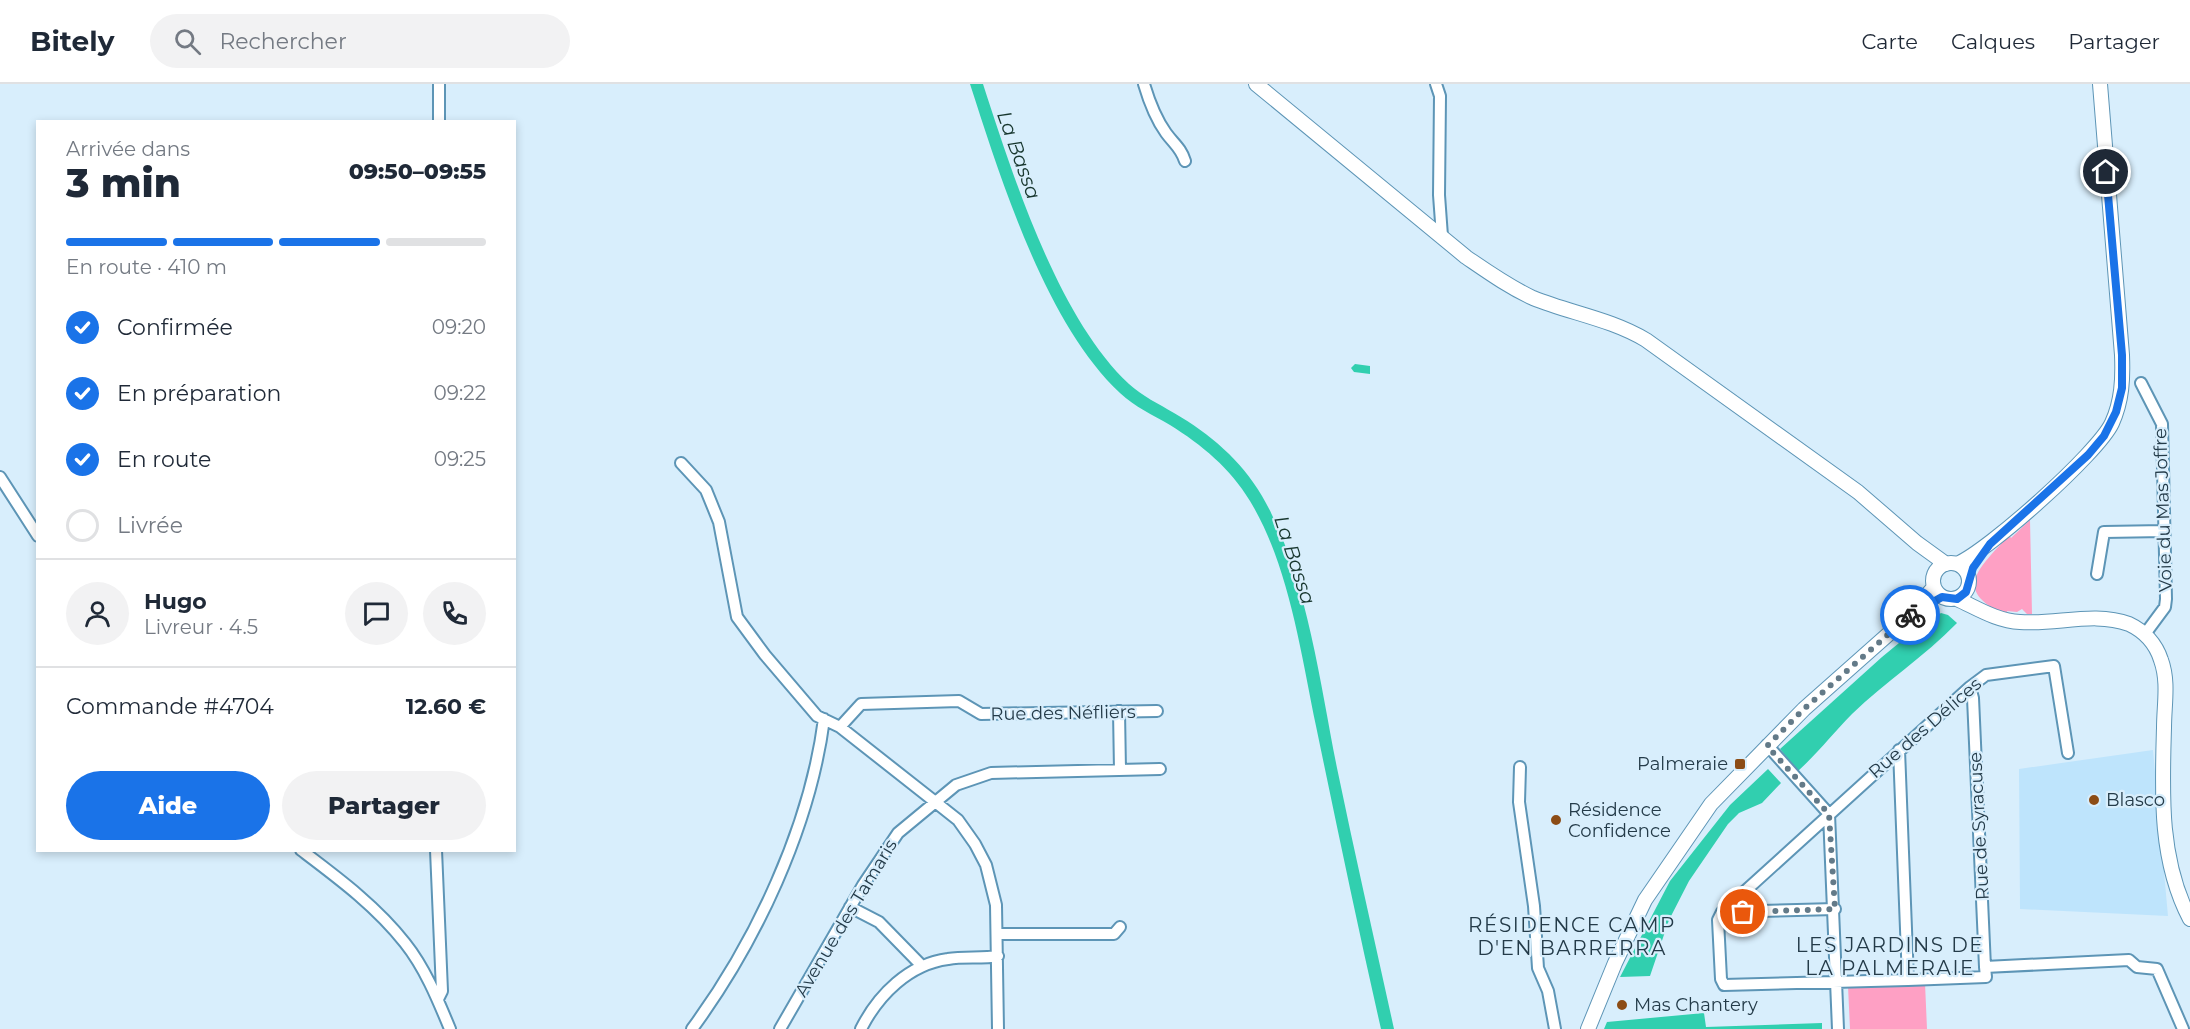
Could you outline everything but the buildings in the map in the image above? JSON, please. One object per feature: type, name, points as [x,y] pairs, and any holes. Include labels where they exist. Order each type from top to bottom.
[{"type":"main road","points":[[1256,84],[1501,282],[1533,298],[1626,328],[1858,492],[1917,543],[1948,582],[1981,609],[1995,617],[2021,622],[2111,620],[2129,625],[2145,634],[2157,649],[2164,672],[2163,789],[2167,854],[2182,905],[2190,919]]},
{"type":"main road","points":[[1588,1029],[1615,963],[1645,900],[1711,804],[1804,709],[1948,582],[2096,446],[2111,425],[2120,400],[2122,355],[2100,84]]},
{"type":"main road","points":[[1948,582],[1969,577],[1990,544]]},
{"type":"street","points":[[439,84],[439,120]]},
{"type":"street","points":[[1144,84],[1156,116],[1167,134],[1181,148],[1185,161]]},
{"type":"street","points":[[1436,84],[1440,96],[1439,195],[1442,236]]},
{"type":"street","name":"Voie du Mas Joffre","points":[[2141,383],[2162,424],[2164,531],[2164,607],[2145,634]]},
{"type":"street","points":[[681,463],[706,490],[719,522],[737,617],[765,655],[817,716],[840,727],[958,820],[975,844],[986,865],[996,905],[999,956],[998,1029]]},
{"type":"street","points":[[0,477],[36,533]]},
{"type":"street","points":[[2097,574],[2104,532],[2164,531]]},
{"type":"street","name":"Rue des Délices","points":[[1722,912],[1899,750],[1986,675],[2054,666],[2068,753]]},
{"type":"street","name":"Rue de Syracuse","points":[[1970,687],[1973,698],[1985,966]]},
{"type":"street","name":"Rue des Néfliers","points":[[840,727],[861,704],[959,701],[981,714],[1157,711]]},
{"type":"street","points":[[1119,711],[1120,770]]},
{"type":"street","points":[[692,1029],[744,950],[781,873],[819,757],[824,719]]},
{"type":"street","points":[[1767,746],[1829,814],[1835,909],[1838,1029]]},
{"type":"street","points":[[1899,750],[1908,980]]},
{"type":"street","points":[[1520,766],[1519,802],[1534,906],[1538,968],[1548,991],[1554,1023],[1549,1029]]},
{"type":"street","name":"Avenue des Tamaris","points":[[780,1029],[850,907],[898,833],[956,785],[992,772],[1160,769]]},
{"type":"street","points":[[304,852],[370,905],[397,934],[411,951],[438,999],[450,1029]]},
{"type":"street","points":[[436,852],[442,991],[438,999]]},
{"type":"street","points":[[850,907],[879,922],[922,966]]},
{"type":"street","points":[[1835,909],[1722,912],[1718,920],[1721,979],[1724,986],[1986,977],[1985,966],[2129,960],[2137,967],[2157,969],[2183,1029]]},
{"type":"street","points":[[997,934],[1114,934],[1120,927]]},
{"type":"street","points":[[861,1029],[881,998],[908,973],[922,966],[950,958],[999,956]]},
{"type":"shaded area","points":[[970,84],[983,84],[1008,160],[1041,244],[1080,322],[1104,356],[1129,384],[1187,421],[1234,459],[1254,483],[1277,526],[1290,558],[1310,628],[1337,768],[1394,1029],[1381,1029],[1292,610],[1275,553],[1263,526],[1250,501],[1234,478],[1193,441],[1138,407],[1120,393],[1094,364],[1070,329],[1029,249],[996,163]]},
{"type":"shaded area","points":[[1355,364],[1370,366],[1370,374],[1354,372],[1351,368]]},
{"type":"shaded area","points":[[2030,520],[2032,614],[2027,614],[2022,609],[2017,612],[2007,611],[2008,616],[1979,597],[1975,588],[1976,578],[1988,558],[2009,535],[2011,538]]},
{"type":"shaded area","points":[[1941,613],[1948,615],[1957,623],[1852,714],[1798,771],[1780,749],[1882,657],[1916,629]]},
{"type":"shaded area","points":[[2153,750],[2168,916],[2020,909],[2019,769]]},
{"type":"shaded area","points":[[1768,769],[1781,783],[1762,803],[1739,813],[1728,824],[1689,881],[1669,920],[1650,976],[1620,977],[1670,881],[1730,805]]},
{"type":"shaded area","points":[[1925,983],[1927,1029],[1850,1029],[1848,986]]},
{"type":"shaded area","points":[[1704,1013],[1706,1027],[1822,1023],[1822,1029],[1604,1029],[1607,1022]]},
{"type":"way so far","points":[[1743,912],[1835,909],[1829,814],[1767,746],[1804,709],[1910,615]]},
{"type":"place","name":"Palmeraie","points":[[1740,764]]},
{"type":"place","name":"Blasco","points":[[2094,800]]},
{"type":"place","name":"Résidence Confidence","points":[[1556,820]]},
{"type":"place","name":"Mas Chantery","points":[[1622,1005]]},
{"type":"district","name":"RÉSIDENCE CAMP D'EN BARRERRA","points":[[1572,936]]},
{"type":"district","name":"LES JARDINS DE LA PALMERAIE","points":[[1890,956]]},
{"type":"route","points":[[1910,615],[1942,597],[1951,600],[1962,596],[1969,587],[1969,577],[1973,568],[1990,544],[2088,455],[2111,425],[2122,388],[2122,355],[2106,172]]},
{"type":"water label","name":"La Bassa","points":[[1019,155]]},
{"type":"water label","name":"La Bassa","points":[[1295,560]]}]
